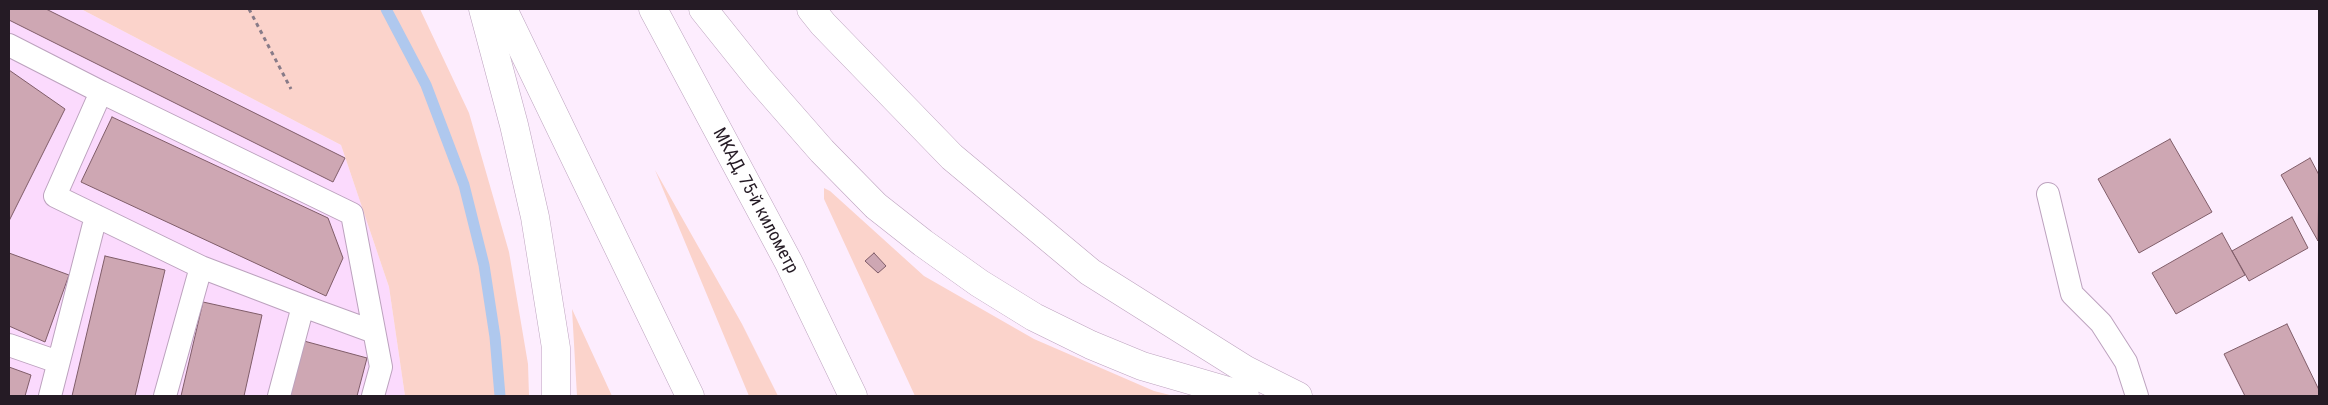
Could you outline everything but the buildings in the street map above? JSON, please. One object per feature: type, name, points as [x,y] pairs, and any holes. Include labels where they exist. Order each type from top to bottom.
[{"type":"main road","points":[[483,9],[514,125],[535,217],[556,348],[556,396]]},
{"type":"main road","points":[[503,9],[690,396]]},
{"type":"main road","name":"МКАД, 75-й километр","points":[[653,9],[789,263],[853,396]]},
{"type":"main road","points":[[703,9],[759,79],[822,150],[876,206],[923,243],[979,282],[1034,316],[1091,345],[1142,366],[1245,396]]},
{"type":"main road","points":[[811,9],[823,24],[952,157],[1090,272],[1246,370],[1298,396]]},
{"type":"lane","points":[[9,44],[102,92],[352,214],[381,367],[373,396]]},
{"type":"lane","points":[[102,92],[55,196],[201,267],[374,332]]},
{"type":"lane","points":[[2048,194],[2072,294],[2101,324],[2126,362],[2137,396]]},
{"type":"lane","points":[[50,396],[96,216]]},
{"type":"lane","points":[[165,396],[201,267]]},
{"type":"lane","points":[[279,396],[303,306]]},
{"type":"lane","points":[[9,345],[58,362]]},
{"type":"path","points":[[249,9],[291,89]]},
{"type":"shaded area","points":[[9,9],[81,9],[341,145],[389,287],[405,396],[9,396]]},
{"type":"shaded area","points":[[81,9],[420,9],[469,113],[509,252],[528,364],[529,396],[405,396],[389,287],[341,145]]},
{"type":"shaded area","points":[[655,170],[742,324],[778,396],[749,396]]},
{"type":"shaded area","points":[[824,188],[830,191],[924,276],[1034,339],[1154,391],[1174,396],[915,396],[824,199]]},
{"type":"shaded area","points":[[572,309],[612,396],[577,396]]},
{"type":"waterway","points":[[386,9],[426,85],[464,185],[484,265],[495,337],[500,396]]}]
